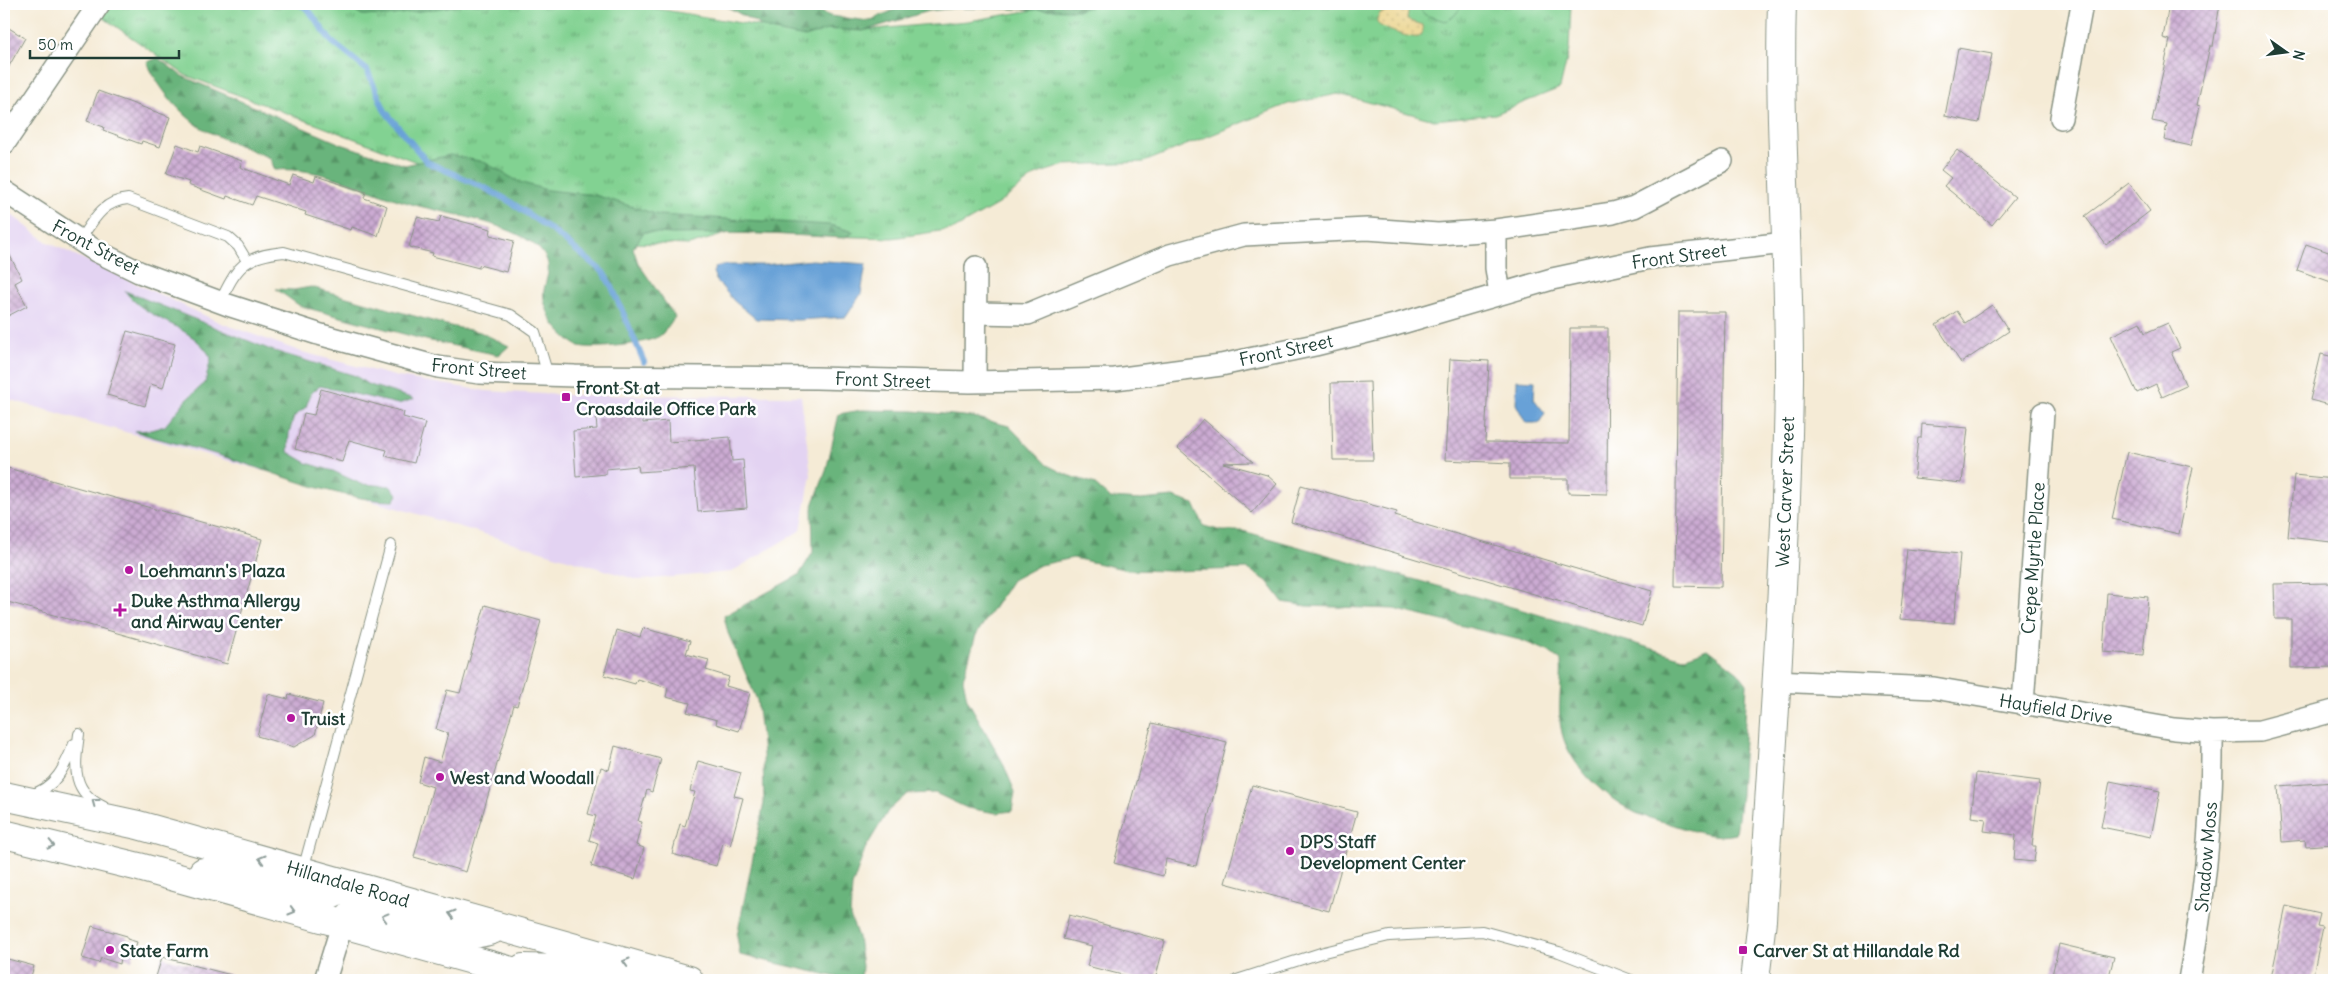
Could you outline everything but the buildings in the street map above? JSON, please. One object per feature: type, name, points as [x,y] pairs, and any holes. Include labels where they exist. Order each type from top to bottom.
[{"type":"street","points":[[4,144],[99,4]]},
{"type":"street","name":"West Carver Street","points":[[1755,980],[1762,920],[1786,504],[1789,363],[1781,94],[1782,4]]},
{"type":"street","points":[[2062,118],[2082,4]]},
{"type":"street","points":[[977,313],[1028,314],[1170,255],[1244,235],[1348,230],[1438,234],[1496,230],[1613,213],[1634,207],[1722,161]]},
{"type":"street","name":"Front Street","points":[[4,191],[79,240],[140,272],[220,302],[318,334],[438,367],[479,373],[975,382],[1115,379],[1221,365],[1342,338],[1552,280],[1650,258],[1786,243]]},
{"type":"street","points":[[1496,230],[1496,268],[1500,294]]},
{"type":"street","points":[[975,382],[976,267]]},
{"type":"street","name":"Crepe Myrtle Place","points":[[2023,704],[2043,413]]},
{"type":"street","name":"Hayfield Drive","points":[[1775,681],[1904,685],[2174,729],[2212,732],[2260,731],[2334,711]]},
{"type":"street","name":"Shadow Moss","points":[[2190,980],[2203,908],[2210,842],[2212,732]]},
{"type":"street","name":"Hillandale Road","points":[[10,797],[138,824],[689,980]]},
{"type":"street","points":[[4,834],[139,867],[544,980]]},
{"type":"street","points":[[139,867],[245,876],[319,897],[329,896],[352,886]]},
{"type":"street","points":[[325,980],[342,925],[354,913],[364,912],[447,934],[477,935],[500,927]]},
{"type":"street","points":[[496,967],[562,970],[614,980]]},
{"type":"lane","points":[[79,240],[102,208],[120,199],[128,199],[228,237],[238,246],[247,261]]},
{"type":"lane","points":[[220,302],[236,271],[247,261],[266,253],[284,252],[511,314],[535,332],[548,375]]},
{"type":"lane","points":[[303,871],[391,546]]},
{"type":"lane","points":[[10,797],[35,794],[60,776],[78,734],[76,780],[84,792],[96,803],[138,824]]},
{"type":"lane","points":[[1237,980],[1324,952],[1389,936],[1482,931],[1559,952],[1631,980]]},
{"type":"shaded area","points":[[4,209],[47,242],[221,323],[302,352],[398,377],[486,391],[567,395],[801,396],[811,475],[801,530],[731,572],[638,580],[414,513],[4,398]]},
{"type":"green space","points":[[84,4],[629,4],[776,29],[864,30],[968,21],[1070,4],[1571,4],[1569,50],[1560,88],[1495,114],[1434,120],[1338,94],[1288,104],[1144,162],[1065,165],[1037,174],[998,204],[954,229],[892,238],[729,233],[689,245],[632,243],[185,75]]},
{"type":"green space","points":[[344,4],[467,4],[387,16],[362,15]]},
{"type":"green space","points":[[722,4],[802,4],[830,16],[869,21],[896,9],[898,4],[1096,4],[1079,10],[957,8],[929,11],[863,31],[830,29],[805,37],[769,30]]},
{"type":"green space","points":[[1416,4],[1464,4],[1453,17],[1445,21],[1425,15]]},
{"type":"green space","points":[[158,58],[182,76],[341,144],[405,165],[450,155],[484,162],[519,182],[547,190],[595,195],[659,215],[830,225],[854,232],[844,238],[754,233],[672,234],[644,232],[633,248],[638,263],[675,317],[661,335],[646,341],[608,347],[579,346],[562,333],[551,319],[544,299],[548,273],[547,260],[536,246],[511,231],[495,225],[398,200],[329,176],[293,170],[275,170],[270,158],[207,131],[180,110],[164,92],[147,62]]},
{"type":"green space","points":[[311,287],[450,326],[480,332],[509,346],[499,355],[426,340],[300,306],[276,289],[294,290]]},
{"type":"green space","points":[[125,291],[271,350],[356,376],[367,384],[414,399],[398,404],[320,386],[311,393],[306,407],[294,417],[289,433],[288,452],[307,463],[333,471],[361,484],[390,486],[398,495],[394,501],[373,500],[328,491],[218,455],[134,431],[151,430],[165,426],[186,400],[205,383],[211,358],[193,338],[145,309]]},
{"type":"green space","points":[[861,410],[913,411],[973,417],[1009,426],[1047,465],[1067,475],[1093,483],[1110,498],[1141,500],[1173,497],[1194,504],[1204,526],[1222,531],[1243,531],[1533,613],[1683,658],[1708,649],[1738,672],[1747,684],[1741,795],[1736,834],[1721,836],[1706,834],[1641,815],[1613,799],[1591,780],[1581,769],[1566,746],[1560,724],[1561,661],[1548,651],[1520,640],[1394,609],[1306,606],[1283,602],[1267,581],[1248,569],[1128,570],[1073,558],[1040,565],[1012,580],[976,635],[963,679],[967,699],[1002,761],[1015,792],[1012,811],[996,813],[967,808],[935,793],[907,794],[888,811],[865,849],[852,887],[850,916],[858,937],[862,966],[861,979],[850,980],[740,955],[737,936],[764,803],[763,753],[757,700],[728,633],[724,616],[799,575],[813,552],[812,508],[826,471],[839,414]]},
{"type":"sand","points":[[1398,4],[1409,5],[1407,20],[1423,25],[1423,30],[1419,37],[1397,33],[1377,23],[1377,18],[1381,12],[1390,11]]},
{"type":"water","points":[[812,260],[866,264],[861,294],[846,317],[798,320],[756,319],[734,301],[716,280],[713,272],[716,267],[725,265],[763,265]]},
{"type":"water","points":[[1517,380],[1535,381],[1534,399],[1545,413],[1539,423],[1526,423],[1516,404]]},
{"type":"waterway","points":[[299,4],[308,9],[331,41],[367,70],[385,111],[427,162],[509,201],[554,232],[603,272],[612,287],[644,362]]},
{"type":"place","name":"Front St at Croasdaile Office Park","points":[[566,397]]},
{"type":"place","name":"Loehmann's Plaza","points":[[129,570]]},
{"type":"place","name":"Duke Asthma Allergy and Airway Center","points":[[120,610]]},
{"type":"place","name":"Truist","points":[[291,718]]},
{"type":"place","name":"West and Woodall","points":[[440,777]]},
{"type":"place","name":"DPS Staff Development Center","points":[[1290,851]]},
{"type":"place","name":"State Farm","points":[[110,950]]},
{"type":"place","name":"Carver St at Hillandale Rd","points":[[1743,950]]}]
